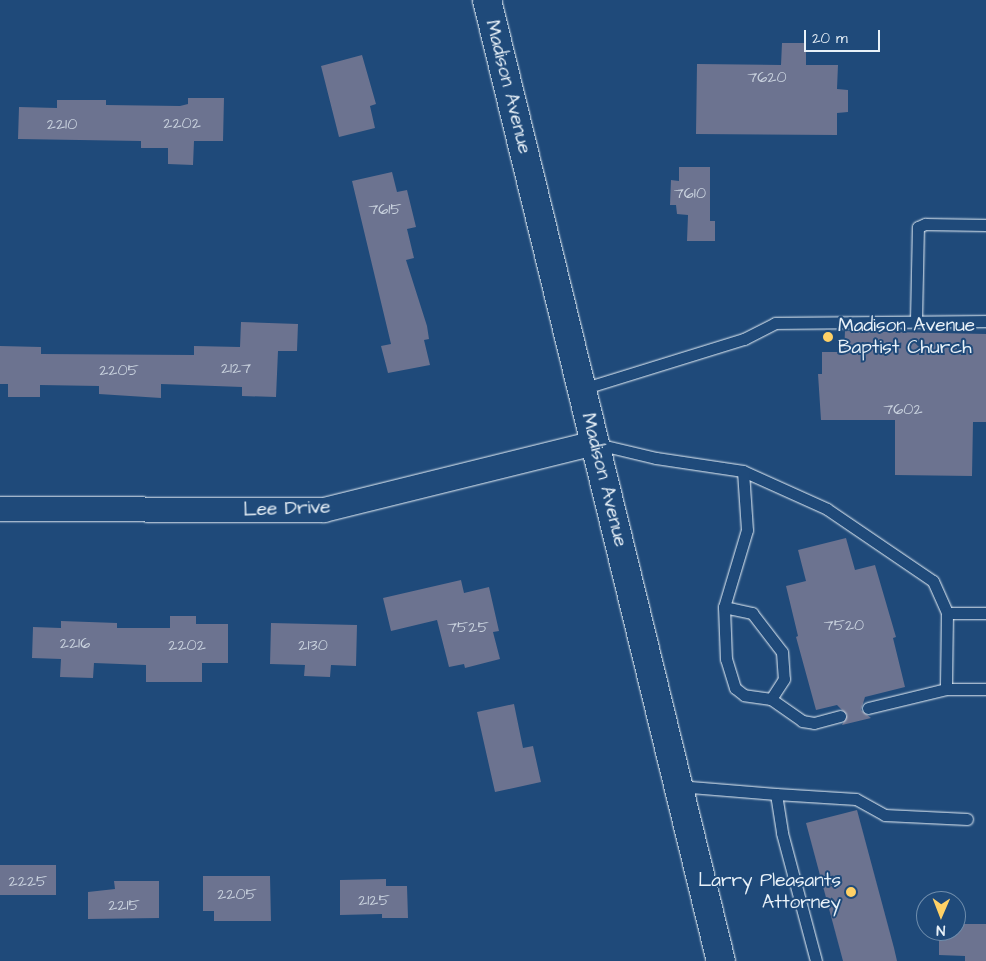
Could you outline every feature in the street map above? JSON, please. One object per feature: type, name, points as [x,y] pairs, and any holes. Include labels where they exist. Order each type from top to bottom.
[{"type":"main road","name":"Madison Avenue","points":[[487,0],[721,961]]},
{"type":"street","name":"Lee Drive","points":[[0,509],[324,510],[595,443]]},
{"type":"lane","points":[[916,320],[918,228],[925,224],[986,225]]},
{"type":"lane","points":[[582,389],[744,339],[776,323],[916,320],[986,321]]},
{"type":"lane","points":[[595,443],[656,458],[743,471],[826,509],[933,581],[947,613],[946,689]]},
{"type":"lane","points":[[743,471],[747,530],[724,607],[726,659],[735,688],[744,695],[770,699],[802,721],[814,723],[840,716]]},
{"type":"lane","points":[[724,607],[752,612],[782,652],[784,679],[770,699]]},
{"type":"lane","points":[[947,613],[986,613]]},
{"type":"lane","points":[[868,708],[946,689],[986,689]]},
{"type":"lane","points":[[678,786],[856,799],[885,815],[967,819]]},
{"type":"lane","points":[[776,794],[782,834],[816,961]]},
{"type":"building","points":[[782,43],[806,43],[806,65],[838,65],[837,89],[848,90],[848,112],[837,113],[837,135],[696,134],[697,64],[781,65]]},
{"type":"building","points":[[362,55],[376,104],[370,106],[375,128],[339,137],[321,66]]},
{"type":"building","points":[[188,98],[224,98],[223,141],[194,141],[193,165],[168,164],[168,148],[141,148],[141,141],[18,139],[19,107],[57,108],[57,100],[106,100],[106,105],[180,106],[188,104]]},
{"type":"building","points":[[679,167],[710,167],[710,221],[715,221],[715,241],[687,241],[688,215],[677,214],[676,205],[670,205],[671,180],[679,181]]},
{"type":"building","points":[[392,172],[397,192],[407,190],[416,227],[407,229],[414,258],[406,260],[427,326],[429,339],[424,340],[430,365],[388,373],[381,346],[391,344],[352,181]]},
{"type":"building","points":[[241,322],[298,324],[297,351],[278,351],[276,397],[242,396],[242,387],[161,384],[161,398],[99,394],[99,386],[40,385],[40,397],[8,397],[8,384],[0,384],[0,346],[41,347],[41,354],[194,355],[194,346],[240,347]]},
{"type":"building","points":[[845,331],[986,334],[986,422],[973,422],[972,476],[895,475],[895,420],[821,420],[818,374],[822,374],[822,352],[844,352]]},
{"type":"building","points":[[846,538],[855,570],[875,565],[896,637],[893,638],[905,687],[865,697],[861,710],[871,718],[842,725],[847,715],[837,705],[816,710],[796,637],[798,636],[786,586],[806,581],[798,550]]},
{"type":"building","points":[[461,580],[464,593],[489,587],[499,631],[493,632],[500,659],[465,668],[464,664],[449,667],[437,620],[391,631],[383,598]]},
{"type":"building","points":[[170,616],[196,616],[196,624],[228,624],[228,663],[202,663],[202,682],[146,682],[146,665],[94,663],[93,678],[60,677],[61,659],[32,658],[33,627],[61,628],[61,621],[117,623],[117,628],[170,628]]},
{"type":"building","points":[[271,623],[357,625],[356,666],[331,665],[330,677],[304,676],[305,665],[270,664]]},
{"type":"building","points":[[514,704],[523,748],[533,746],[541,782],[495,792],[477,712]]},
{"type":"building","name":"Larry Pleasants Attorney","points":[[857,810],[897,961],[843,961],[806,823]]},
{"type":"building","points":[[0,865],[56,865],[56,895],[0,895]]},
{"type":"building","points":[[203,876],[270,876],[271,921],[214,921],[214,911],[203,911]]},
{"type":"building","points":[[386,879],[386,886],[407,886],[408,918],[382,918],[382,914],[340,915],[340,880]]},
{"type":"building","points":[[114,881],[159,881],[159,918],[88,919],[88,892],[115,889]]},
{"type":"building","points":[[966,924],[986,924],[986,961],[965,961],[965,956],[939,955],[939,941],[966,941]]},
{"type":"place","name":"Madison Avenue Baptist Church","points":[[828,337]]},
{"type":"place","name":"Larry Pleasants Attorney","points":[[851,892]]}]
